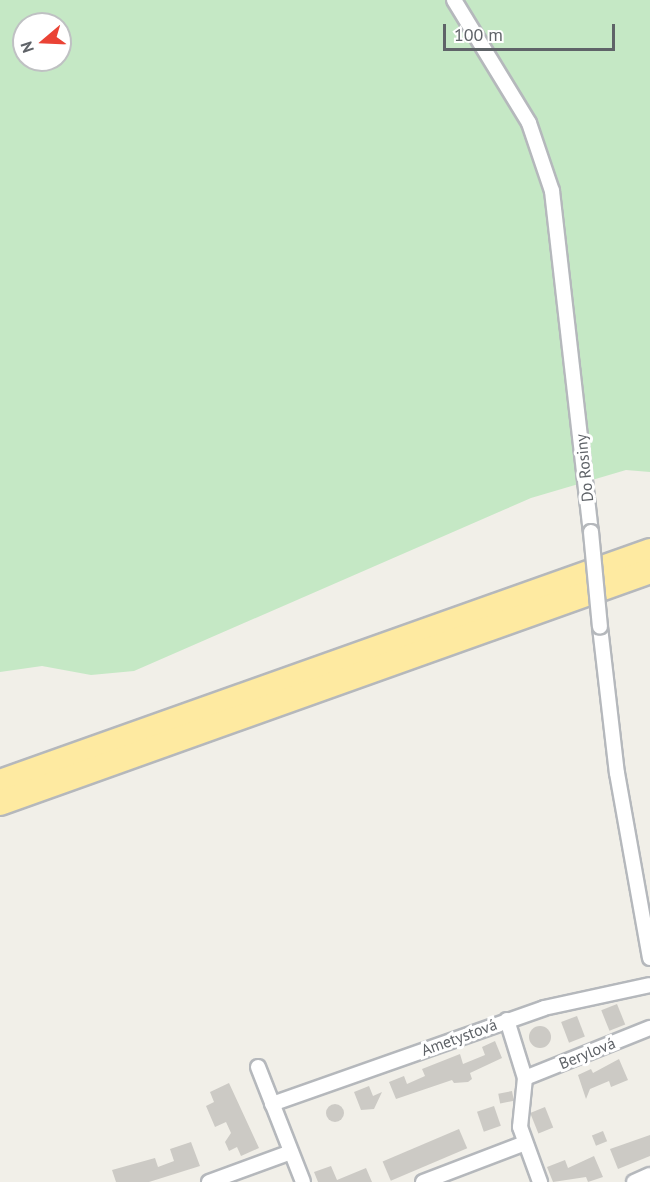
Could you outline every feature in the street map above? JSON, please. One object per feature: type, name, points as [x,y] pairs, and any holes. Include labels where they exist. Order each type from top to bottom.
[{"type":"highway","points":[[0,782],[650,551]]},
{"type":"highway","points":[[0,803],[650,571]]},
{"type":"street","name":"Do Rosiny","points":[[454,0],[529,123],[552,192],[617,773],[650,958]]},
{"type":"street","name":"Ametystová","points":[[272,1104],[507,1020],[650,985]]},
{"type":"street","points":[[507,1020],[525,1078],[520,1127],[540,1182]]},
{"type":"street","name":"Berylová","points":[[525,1078],[650,1028]]},
{"type":"street","points":[[258,1067],[303,1182]]},
{"type":"street","points":[[423,1182],[525,1143]]},
{"type":"street","points":[[208,1182],[291,1152]]},
{"type":"street","points":[[634,1182],[650,1175]]},
{"type":"green space","points":[[0,0],[650,0],[650,472],[626,470],[531,498],[134,671],[91,675],[42,666],[0,672]]},
{"type":"building","points":[[617,1004],[625,1024],[609,1031],[601,1010]]},
{"type":"building","points":[[577,1016],[585,1037],[569,1043],[561,1022]]},
{"type":"building","points":[[540,1026],[548,1029],[551,1037],[548,1045],[540,1048],[532,1045],[529,1037],[532,1029]]},
{"type":"building","points":[[495,1041],[502,1058],[470,1073],[472,1079],[468,1082],[454,1083],[452,1080],[396,1099],[389,1082],[404,1076],[407,1084],[425,1076],[422,1069],[460,1054],[463,1064],[485,1055],[482,1047]]},
{"type":"building","points":[[619,1059],[628,1080],[611,1087],[609,1081],[590,1089],[586,1099],[578,1075],[591,1069],[593,1073]]},
{"type":"building","points":[[229,1083],[259,1148],[241,1156],[237,1147],[229,1151],[225,1142],[231,1133],[226,1122],[215,1127],[206,1106],[214,1102],[210,1092]]},
{"type":"building","points":[[369,1086],[373,1096],[382,1092],[374,1109],[361,1110],[354,1092]]},
{"type":"building","points":[[512,1091],[514,1101],[500,1103],[498,1094]]},
{"type":"building","points":[[335,1104],[341,1107],[344,1113],[341,1119],[335,1122],[329,1119],[326,1113],[329,1107]]},
{"type":"building","points":[[494,1106],[501,1126],[484,1132],[477,1112]]},
{"type":"building","points":[[545,1107],[553,1127],[538,1133],[530,1113]]},
{"type":"building","points":[[459,1129],[467,1148],[391,1181],[383,1161]]},
{"type":"building","points":[[603,1131],[607,1141],[596,1146],[592,1135]]},
{"type":"building","points":[[650,1135],[650,1156],[618,1169],[610,1149]]},
{"type":"building","points":[[191,1142],[200,1166],[149,1182],[116,1182],[112,1170],[155,1158],[158,1167],[174,1161],[170,1149]]},
{"type":"building","points":[[594,1156],[603,1177],[588,1182],[586,1177],[553,1182],[547,1167],[565,1160],[568,1168]]},
{"type":"building","points":[[331,1166],[337,1180],[366,1168],[372,1182],[318,1182],[314,1172]]}]
